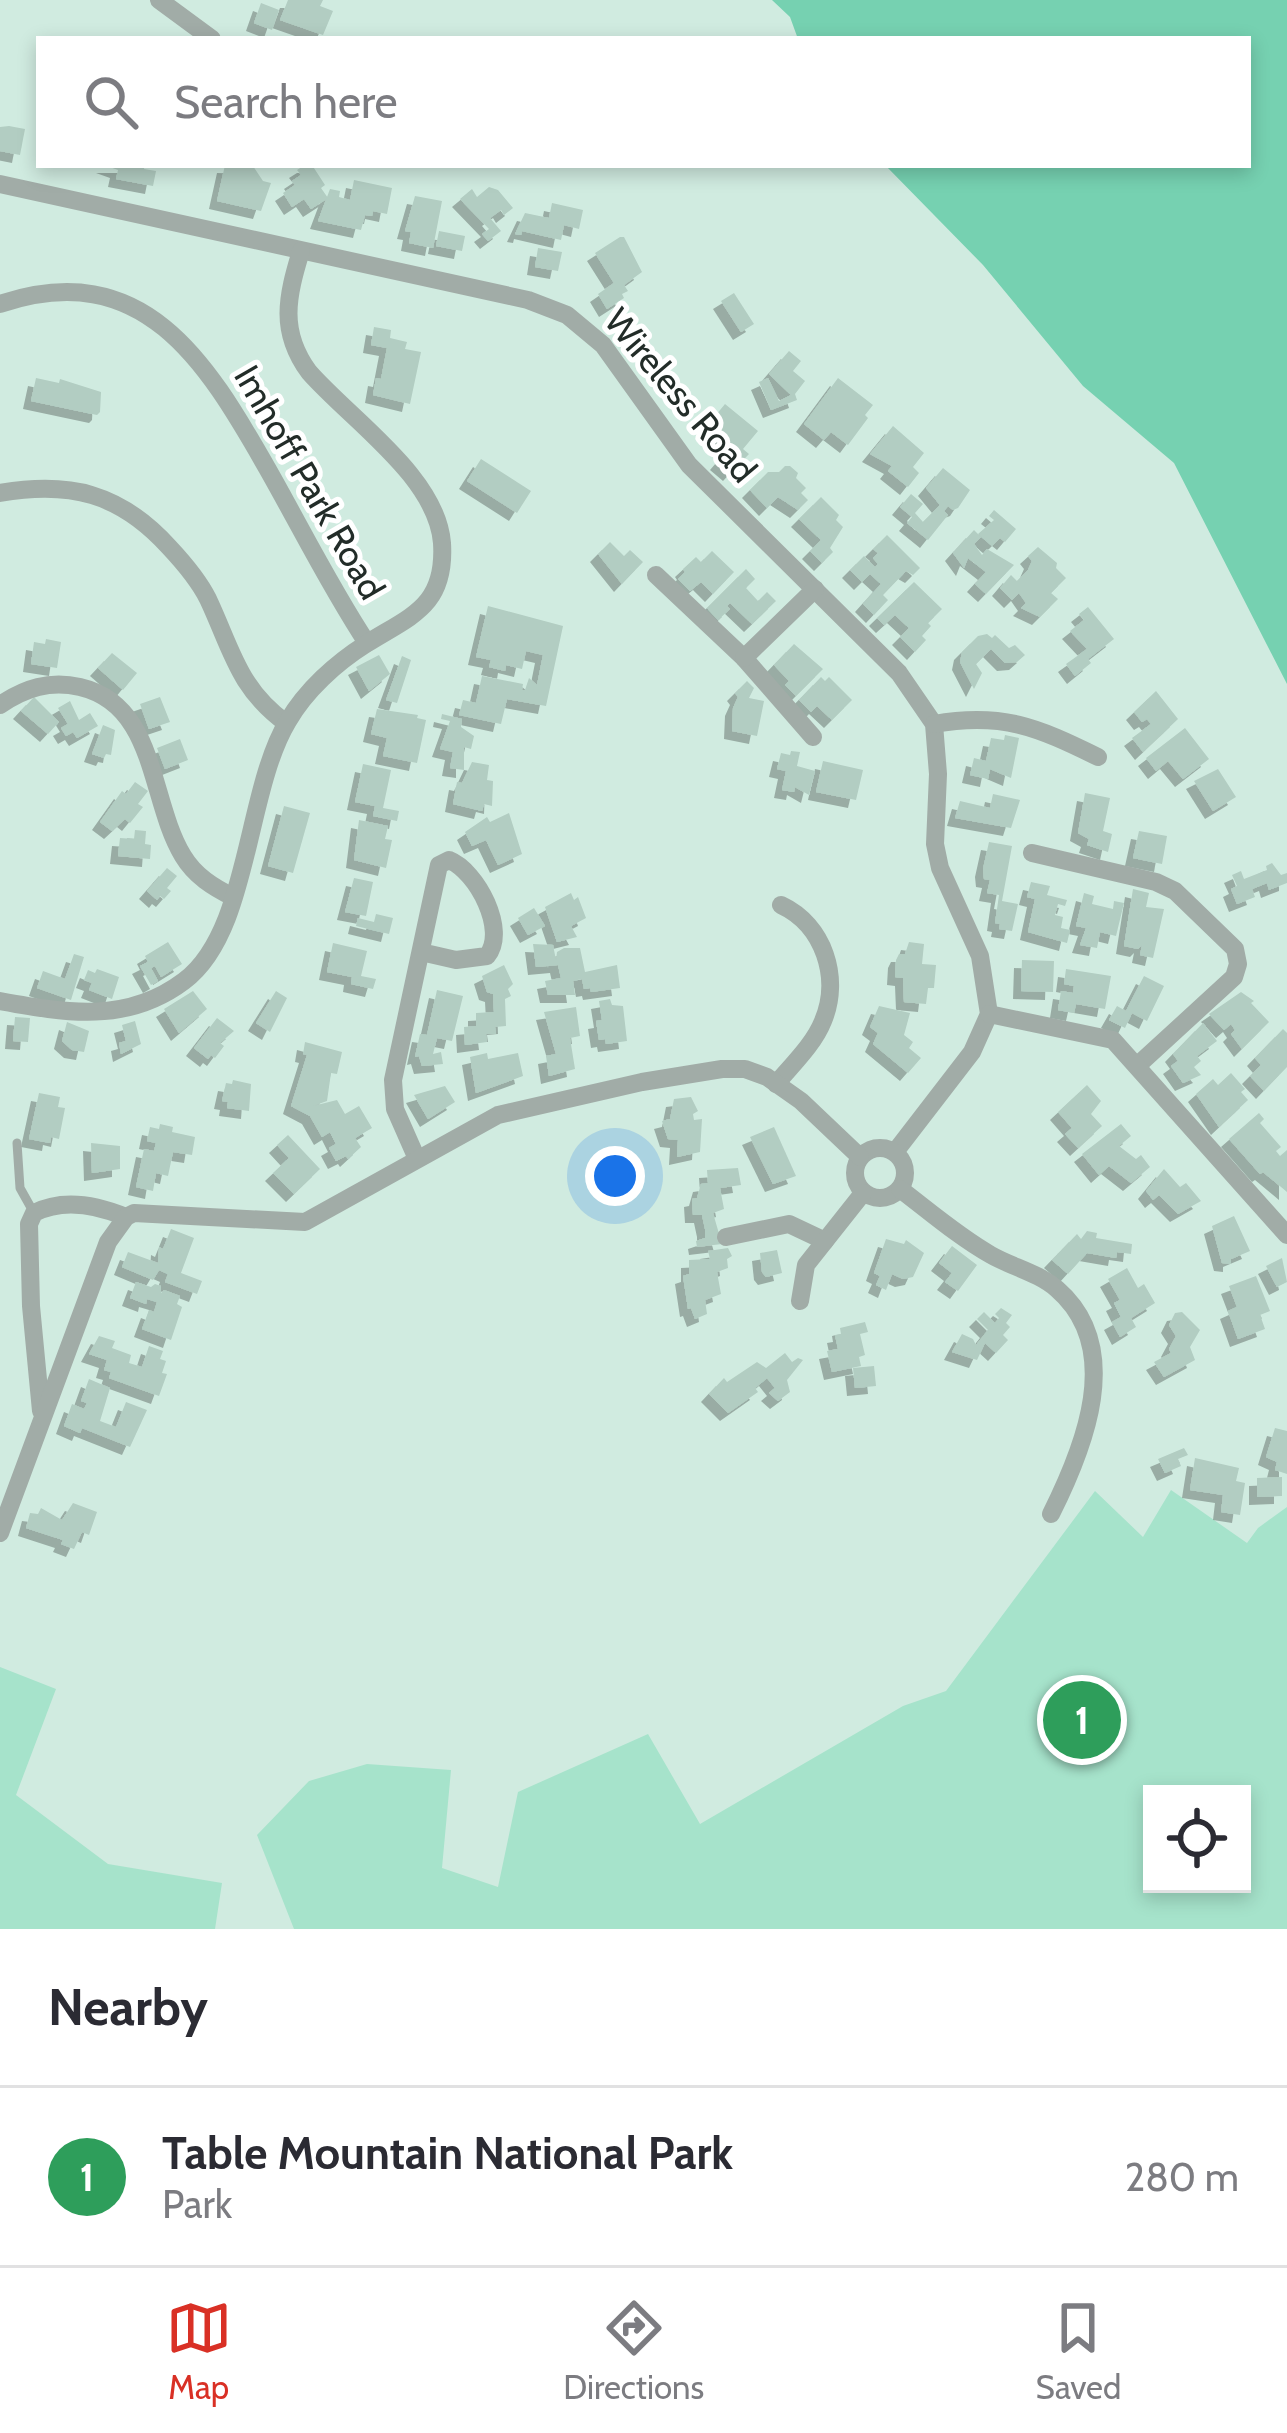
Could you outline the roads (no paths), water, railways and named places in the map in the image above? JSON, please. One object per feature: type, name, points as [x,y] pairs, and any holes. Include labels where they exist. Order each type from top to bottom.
[{"type":"street","points":[[159,0],[208,36]]},
{"type":"street","name":"Wireless Road","points":[[0,184],[528,299],[584,326],[603,345],[681,457],[899,673],[934,724]]},
{"type":"street","name":"Imhoff Park Road","points":[[0,1001],[93,1014],[157,999],[189,978],[208,956],[233,897],[268,765],[286,723],[315,686],[367,643],[414,618],[433,595],[442,566],[436,518],[407,471],[297,356],[286,311],[301,250]]},
{"type":"street","name":"Imhoff Park Road","points":[[0,304],[46,293],[77,293],[138,309],[193,352],[227,399],[367,643]]},
{"type":"street","points":[[0,493],[61,489],[121,504],[192,572],[245,684],[286,723]]},
{"type":"street","points":[[656,575],[744,658],[813,737]]},
{"type":"street","points":[[744,658],[815,590]]},
{"type":"street","points":[[0,704],[48,683],[89,689],[110,698],[138,736],[184,858],[202,878],[233,897]]},
{"type":"street","points":[[895,1153],[958,1071],[988,1014],[980,956],[940,868],[935,844],[934,724],[990,718],[1033,728],[1098,757]]},
{"type":"street","points":[[1032,853],[1166,885],[1235,949],[1234,977],[1138,1065]]},
{"type":"street","points":[[417,1159],[394,1109],[392,1093],[440,865],[456,862],[468,872],[495,926],[496,943],[487,956],[470,961],[422,952]]},
{"type":"street","points":[[776,1084],[824,1021],[832,976],[812,928],[781,905]]},
{"type":"street","points":[[988,1014],[1102,1035],[1138,1065],[1287,1234]]},
{"type":"street","points":[[41,1420],[27,1235],[34,1213],[61,1204],[126,1217],[146,1211],[305,1222],[499,1114],[642,1082],[733,1069],[755,1072],[801,1101],[860,1157]]},
{"type":"street","points":[[878,1148],[895,1153],[905,1169],[900,1189],[881,1199],[863,1192],[854,1178],[860,1157],[878,1148]]},
{"type":"street","points":[[900,1189],[978,1247],[1048,1281],[1084,1322],[1092,1360],[1091,1416],[1077,1462],[1051,1514]]},
{"type":"street","points":[[800,1301],[806,1265],[863,1192]]},
{"type":"street","points":[[0,1533],[108,1242],[126,1217]]},
{"type":"street","points":[[726,1237],[790,1224],[825,1241]]},
{"type":"lane","points":[[17,1143],[20,1188],[34,1213]]},
{"type":"place","name":"Table Mountain National Park","points":[[1082,1720]]}]
